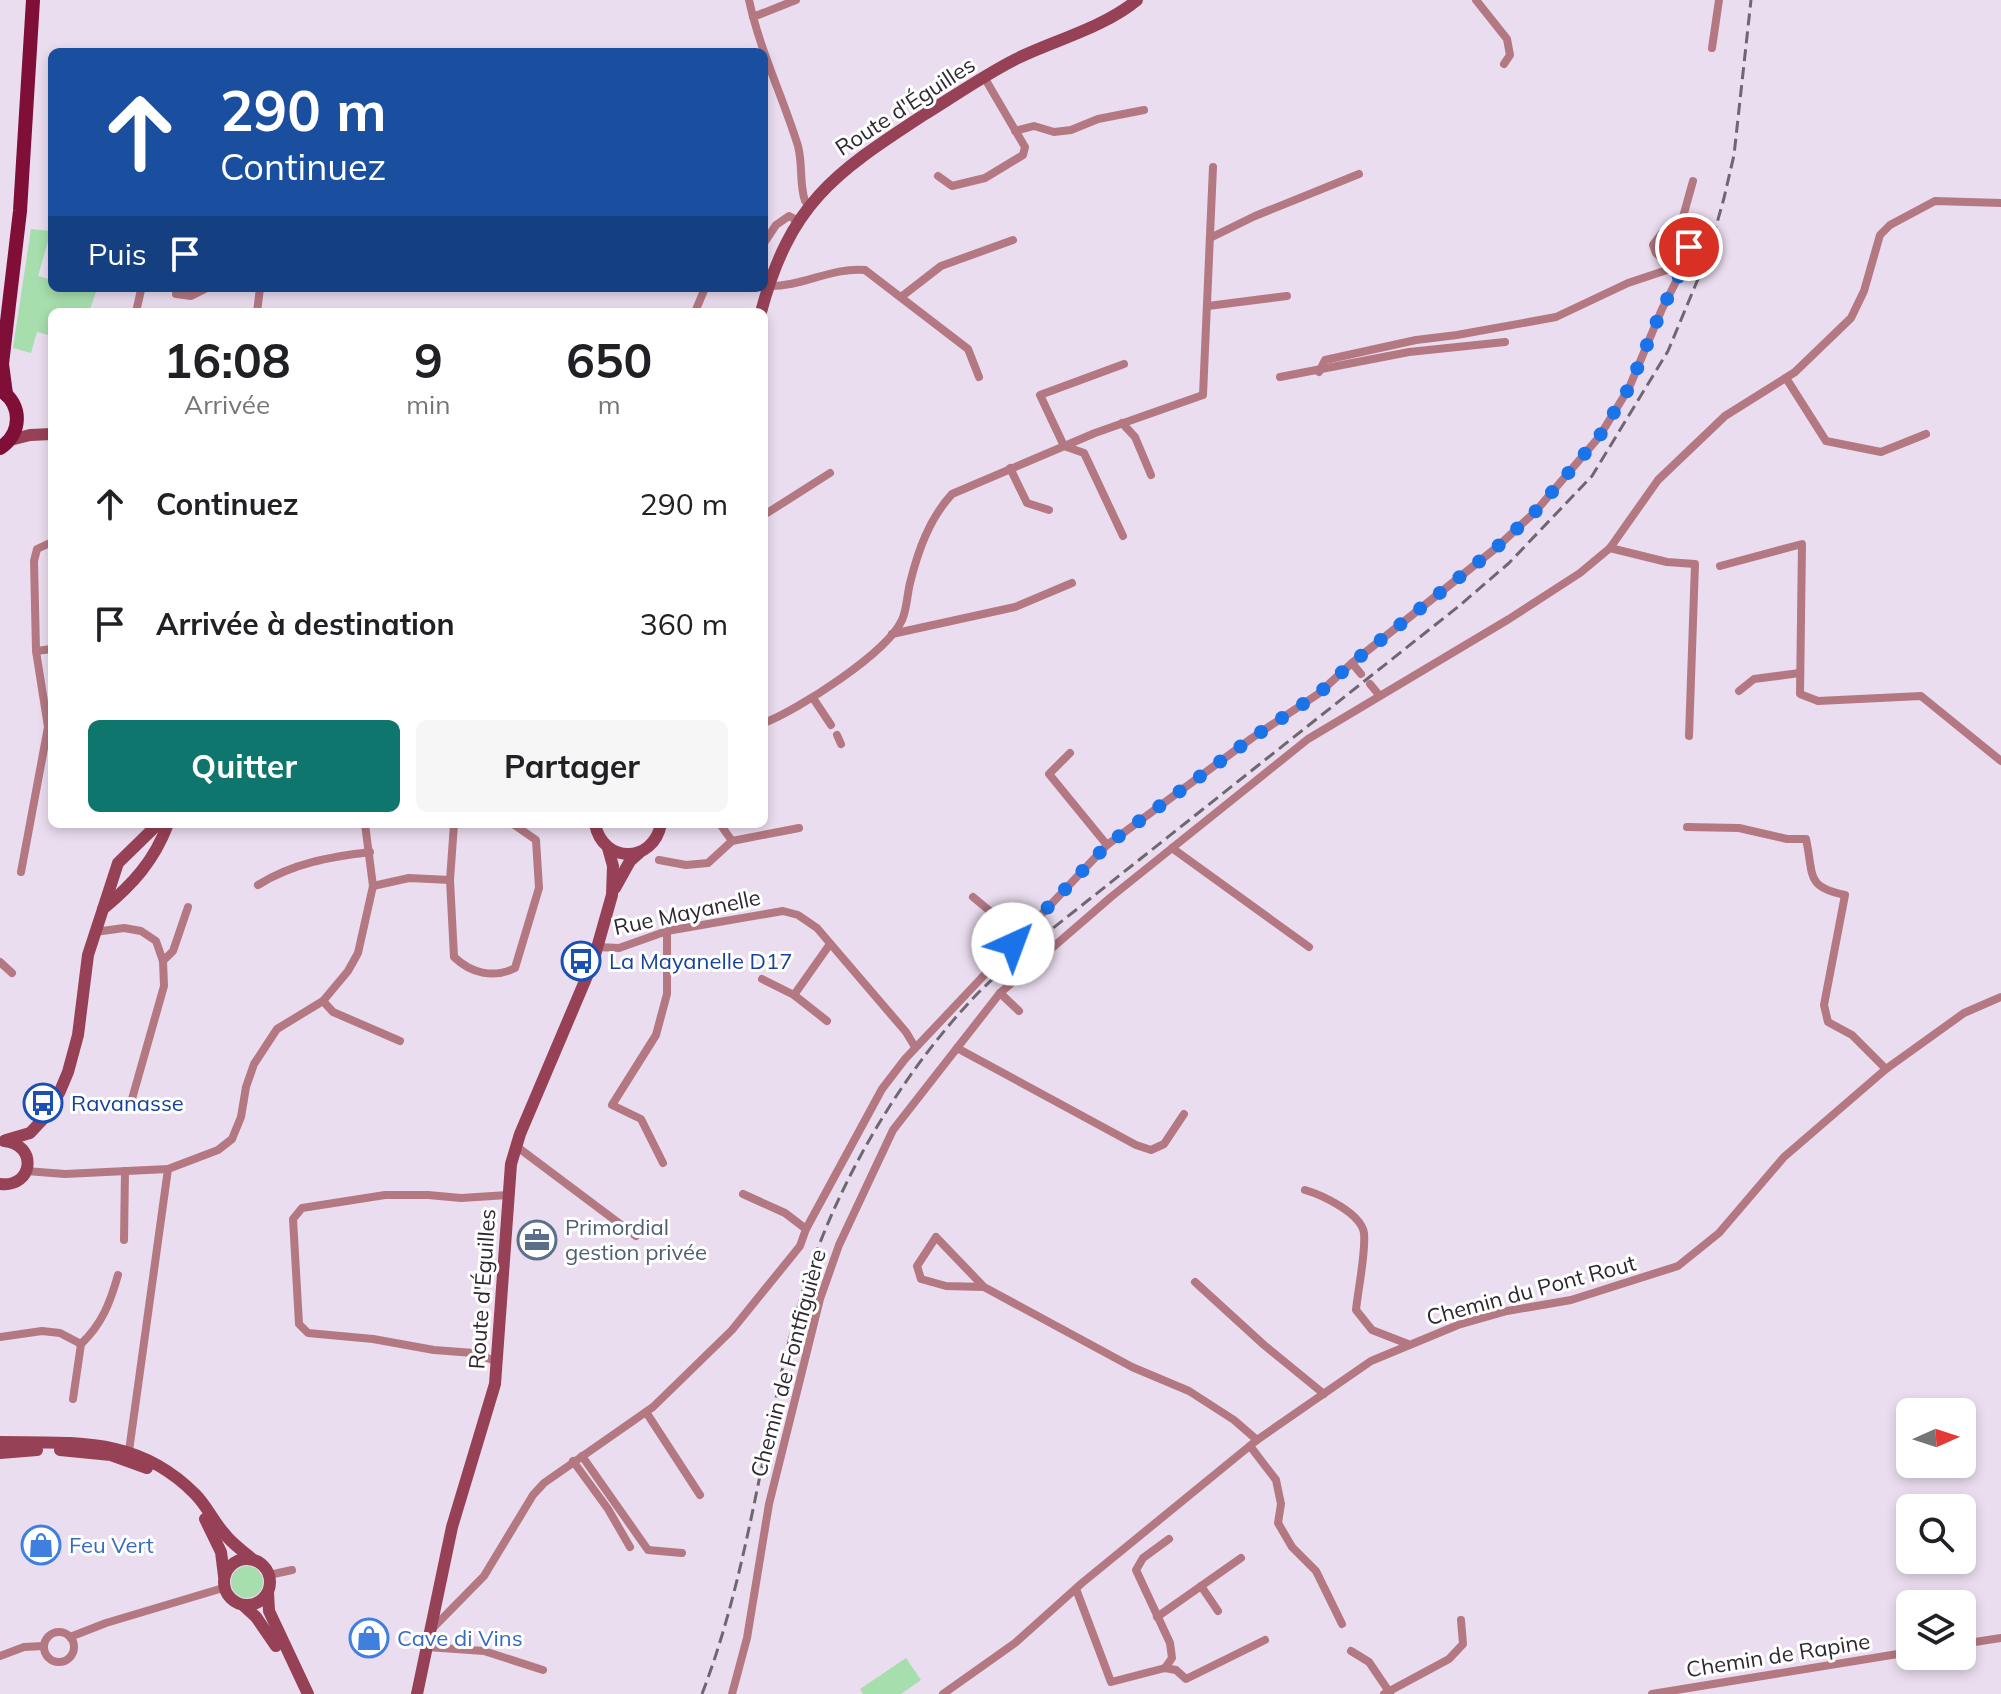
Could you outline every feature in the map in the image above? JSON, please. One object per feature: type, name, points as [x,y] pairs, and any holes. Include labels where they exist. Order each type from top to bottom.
[{"type":"main road","points":[[5,444],[17,429],[18,416],[15,404],[3,392],[3,377],[5,330],[20,211],[33,0]]},
{"type":"main road","points":[[0,347],[5,330]]},
{"type":"street","points":[[749,0],[764,48]]},
{"type":"street","points":[[753,17],[796,0]]},
{"type":"street","name":"Route d'Éguilles","points":[[768,286],[798,221],[810,204],[857,158],[1015,59],[1114,15],[1137,0]]},
{"type":"street","points":[[1476,0],[1507,39],[1510,55],[1504,64]]},
{"type":"street","points":[[1712,48],[1719,0]]},
{"type":"street","points":[[768,60],[797,142],[803,163],[802,190],[805,201],[810,204]]},
{"type":"street","points":[[938,176],[952,186],[985,178],[1023,155],[1025,147],[984,77]]},
{"type":"street","points":[[1015,131],[1034,126],[1054,132],[1071,130],[1098,119],[1144,110]]},
{"type":"street","points":[[768,722],[788,714],[813,698],[891,634],[902,620],[911,579],[928,528],[939,508],[952,494],[1122,423],[1203,395],[1213,167]]},
{"type":"street","points":[[1210,238],[1255,216],[1359,174]]},
{"type":"street","points":[[1672,268],[1656,253],[1653,245],[1662,233],[1681,224],[1693,181]]},
{"type":"street","name":"Chemin de Fontfiguière","points":[[732,1694],[747,1638],[769,1504],[820,1299],[839,1245],[893,1130],[1000,993],[1172,848],[1308,739],[1509,619],[1580,573],[1610,548],[1658,480],[1725,416],[1786,378],[1851,318],[1864,291],[1880,235],[1890,225],[1935,201],[2001,203]]},
{"type":"street","points":[[768,238],[783,219],[789,216],[798,221]]},
{"type":"street","points":[[430,1630],[484,1576],[533,1495],[544,1483],[646,1412],[732,1330],[800,1246],[806,1229],[882,1089],[915,1047],[1107,845],[1239,747],[1318,694],[1352,663],[1496,548],[1535,512],[1599,437],[1629,388],[1662,309],[1685,264],[1693,231]]},
{"type":"street","points":[[901,297],[941,266],[1013,240]]},
{"type":"street","points":[[1319,372],[1325,360],[1416,340],[1556,317],[1628,283],[1685,264]]},
{"type":"street","points":[[768,286],[787,287],[846,268],[865,270],[968,349],[979,377]]},
{"type":"street","points":[[176,294],[191,296],[199,292]]},
{"type":"street","points":[[1208,306],[1287,296]]},
{"type":"street","points":[[1280,377],[1319,372],[1409,352],[1505,342]]},
{"type":"street","points":[[1123,536],[1084,453],[1064,446],[1040,395],[1124,364]]},
{"type":"street","points":[[1786,378],[1826,441],[1881,452],[1926,434]]},
{"type":"street","points":[[18,416],[48,433]]},
{"type":"street","points":[[1122,423],[1135,437],[1151,475]]},
{"type":"street","points":[[5,444],[48,434]]},
{"type":"street","points":[[1010,468],[1027,503],[1049,510]]},
{"type":"street","points":[[768,512],[830,473]]},
{"type":"street","points":[[21,872],[48,727],[36,651],[34,561],[37,549],[48,544]]},
{"type":"street","points":[[1720,566],[1802,544],[1800,694],[1818,701],[1921,696],[2001,761]]},
{"type":"street","points":[[1610,548],[1667,562],[1695,564],[1689,736]]},
{"type":"street","points":[[891,634],[1015,607],[1072,583]]},
{"type":"street","points":[[36,651],[48,650]]},
{"type":"street","points":[[1352,663],[1361,674]]},
{"type":"street","points":[[1739,691],[1754,679],[1800,673]]},
{"type":"street","points":[[1370,684],[1379,695]]},
{"type":"street","points":[[813,698],[831,725]]},
{"type":"street","points":[[1070,753],[1049,774],[1107,845]]},
{"type":"street","points":[[1687,827],[1739,828],[1787,839],[1806,839],[1815,883],[1822,890],[1845,895],[1824,1005],[1828,1022],[1852,1035],[1886,1069]]},
{"type":"street","points":[[24,1151],[30,1133],[46,1116],[68,1072],[78,1035],[84,971],[118,863],[154,828]]},
{"type":"street","points":[[101,911],[132,885],[149,864],[166,828]]},
{"type":"street","points":[[26,1171],[65,1174],[168,1169],[218,1150],[232,1139],[241,1117],[254,1064],[266,1045],[277,1029],[323,1001],[348,971],[358,953],[373,886],[366,828]]},
{"type":"street","points":[[454,828],[450,880],[454,957],[462,965],[483,973],[504,973],[515,968],[539,888],[536,840],[519,828]]},
{"type":"street","points":[[596,828],[608,848],[623,854],[639,853]]},
{"type":"street","name":"Route d'Éguilles","points":[[417,1694],[452,1527],[491,1399],[499,1362],[508,1195],[516,1146],[538,1088],[581,993],[612,895],[630,861],[653,843],[659,828]]},
{"type":"street","points":[[723,828],[732,841]]},
{"type":"street","points":[[659,860],[686,865],[708,863],[732,841],[799,828]]},
{"type":"street","name":"Route d'Éguilles","points":[[608,848],[613,866],[612,895]]},
{"type":"street","points":[[1172,848],[1309,947]]},
{"type":"street","points":[[258,885],[303,864],[370,852]]},
{"type":"street","points":[[373,886],[409,878],[450,880]]},
{"type":"street","points":[[973,897],[1009,927],[1013,944]]},
{"type":"street","points":[[163,961],[173,951],[188,907]]},
{"type":"street","name":"Rue Mayanelle","points":[[597,947],[619,948],[667,931],[783,911],[798,915],[817,928],[906,1032],[915,1047]]},
{"type":"street","points":[[95,932],[124,928],[141,931],[156,941],[163,961],[164,986],[130,1106]]},
{"type":"street","points":[[663,1163],[641,1119],[612,1105],[656,1035],[667,994],[667,931]]},
{"type":"street","points":[[794,995],[830,944]]},
{"type":"street","points":[[0,962],[12,973]]},
{"type":"street","points":[[762,979],[794,995],[827,1021]]},
{"type":"street","points":[[1000,993],[1019,1011]]},
{"type":"street","name":"Chemin du Pont Rout","points":[[947,1693],[1015,1643],[1253,1443],[1371,1361],[1480,1318],[1571,1300],[1678,1266],[1719,1233],[1784,1157],[1886,1069],[1964,1013],[2001,997]]},
{"type":"street","points":[[323,1001],[333,1012],[400,1041]]},
{"type":"street","points":[[957,1048],[1136,1145],[1151,1150],[1164,1144],[1184,1114]]},
{"type":"street","points":[[3,1141],[30,1133]]},
{"type":"street","points":[[0,1184],[14,1183],[26,1171],[27,1157],[13,1142],[3,1141]]},
{"type":"street","points":[[516,1146],[636,1236]]},
{"type":"street","points":[[129,1451],[168,1169]]},
{"type":"street","points":[[124,1240],[125,1171]]},
{"type":"street","points":[[1305,1190],[1322,1195],[1356,1218],[1364,1231],[1356,1310],[1372,1330],[1408,1344]]},
{"type":"street","points":[[743,1194],[785,1213],[806,1229]]},
{"type":"street","points":[[499,1362],[474,1353],[308,1333],[299,1324],[293,1219],[302,1208],[385,1195],[461,1198],[508,1195]]},
{"type":"street","points":[[984,1287],[946,1286],[921,1279],[917,1266],[936,1237],[984,1287],[1132,1367],[1189,1391],[1234,1420],[1276,1480],[1281,1504],[1278,1523],[1292,1547],[1316,1571],[1342,1624]]},
{"type":"street","points":[[73,1399],[81,1344],[96,1331],[118,1275]]},
{"type":"street","points":[[1195,1282],[1324,1394]]},
{"type":"street","points":[[0,1337],[42,1331],[60,1333],[81,1344]]},
{"type":"street","points":[[646,1412],[700,1495]]},
{"type":"street","points":[[0,1442],[92,1443],[129,1451],[154,1462],[180,1481],[206,1506],[224,1534],[251,1558],[264,1565],[269,1575],[269,1611],[308,1694]]},
{"type":"street","points":[[0,1453],[26,1450],[91,1452],[129,1460],[164,1477],[186,1495],[203,1516],[221,1552],[224,1582],[236,1602],[253,1605],[268,1592]]},
{"type":"street","points":[[582,1456],[648,1550],[682,1553]]},
{"type":"street","points":[[573,1461],[608,1509],[630,1547]]},
{"type":"street","points":[[1165,1668],[1172,1658],[1170,1643],[1136,1570],[1143,1558],[1169,1539]]},
{"type":"street","points":[[224,1582],[229,1566],[240,1559],[251,1558]]},
{"type":"street","points":[[1157,1617],[1241,1558]]},
{"type":"street","points":[[269,1575],[292,1570]]},
{"type":"street","points":[[70,1637],[73,1648],[66,1660],[51,1659],[45,1653],[44,1646],[49,1636],[56,1632],[70,1637],[224,1582]]},
{"type":"street","points":[[1201,1586],[1218,1611]]},
{"type":"street","points":[[1076,1589],[1111,1682],[1165,1668],[1176,1670],[1186,1679],[1265,1640]]},
{"type":"street","points":[[243,1605],[272,1637],[300,1694]]},
{"type":"street","points":[[1351,1651],[1369,1662],[1388,1693],[1449,1659],[1463,1644],[1461,1620]]},
{"type":"street","points":[[1976,1642],[2001,1638]]},
{"type":"street","points":[[0,1656],[24,1647],[44,1646]]},
{"type":"street","points":[[427,1647],[484,1651],[543,1670]]},
{"type":"street","name":"Chemin de Rapine","points":[[1652,1694],[1896,1654]]},
{"type":"green space","points":[[31,229],[48,231],[38,276],[48,279],[48,292],[96,292],[90,308],[48,308],[48,335],[37,332],[31,353],[13,348]]},
{"type":"green space","points":[[247,1566],[258,1571],[263,1582],[258,1593],[247,1598],[236,1593],[231,1582],[236,1571]]},
{"type":"green space","points":[[906,1658],[921,1680],[901,1694],[863,1694],[860,1689]]},
{"type":"railway","points":[[702,1694],[731,1605],[781,1375],[805,1283],[842,1193],[889,1107],[946,1029],[994,978],[1459,606],[1509,563],[1592,476],[1668,351],[1708,255],[1734,155],[1751,0]]},
{"type":"place","name":"La Mayanelle D17","points":[[581,961]]},
{"type":"place","name":"Ravanasse","points":[[43,1103]]},
{"type":"place","name":"Primordial gestion privée","points":[[537,1240]]},
{"type":"place","name":"Feu Vert","points":[[41,1545]]},
{"type":"place","name":"Cave di Vins","points":[[369,1638]]},
{"type":"route","points":[[1013,944],[1107,845],[1252,738],[1318,694],[1352,663],[1496,548],[1535,512],[1599,437],[1629,388],[1662,309],[1685,264],[1689,247]]}]
